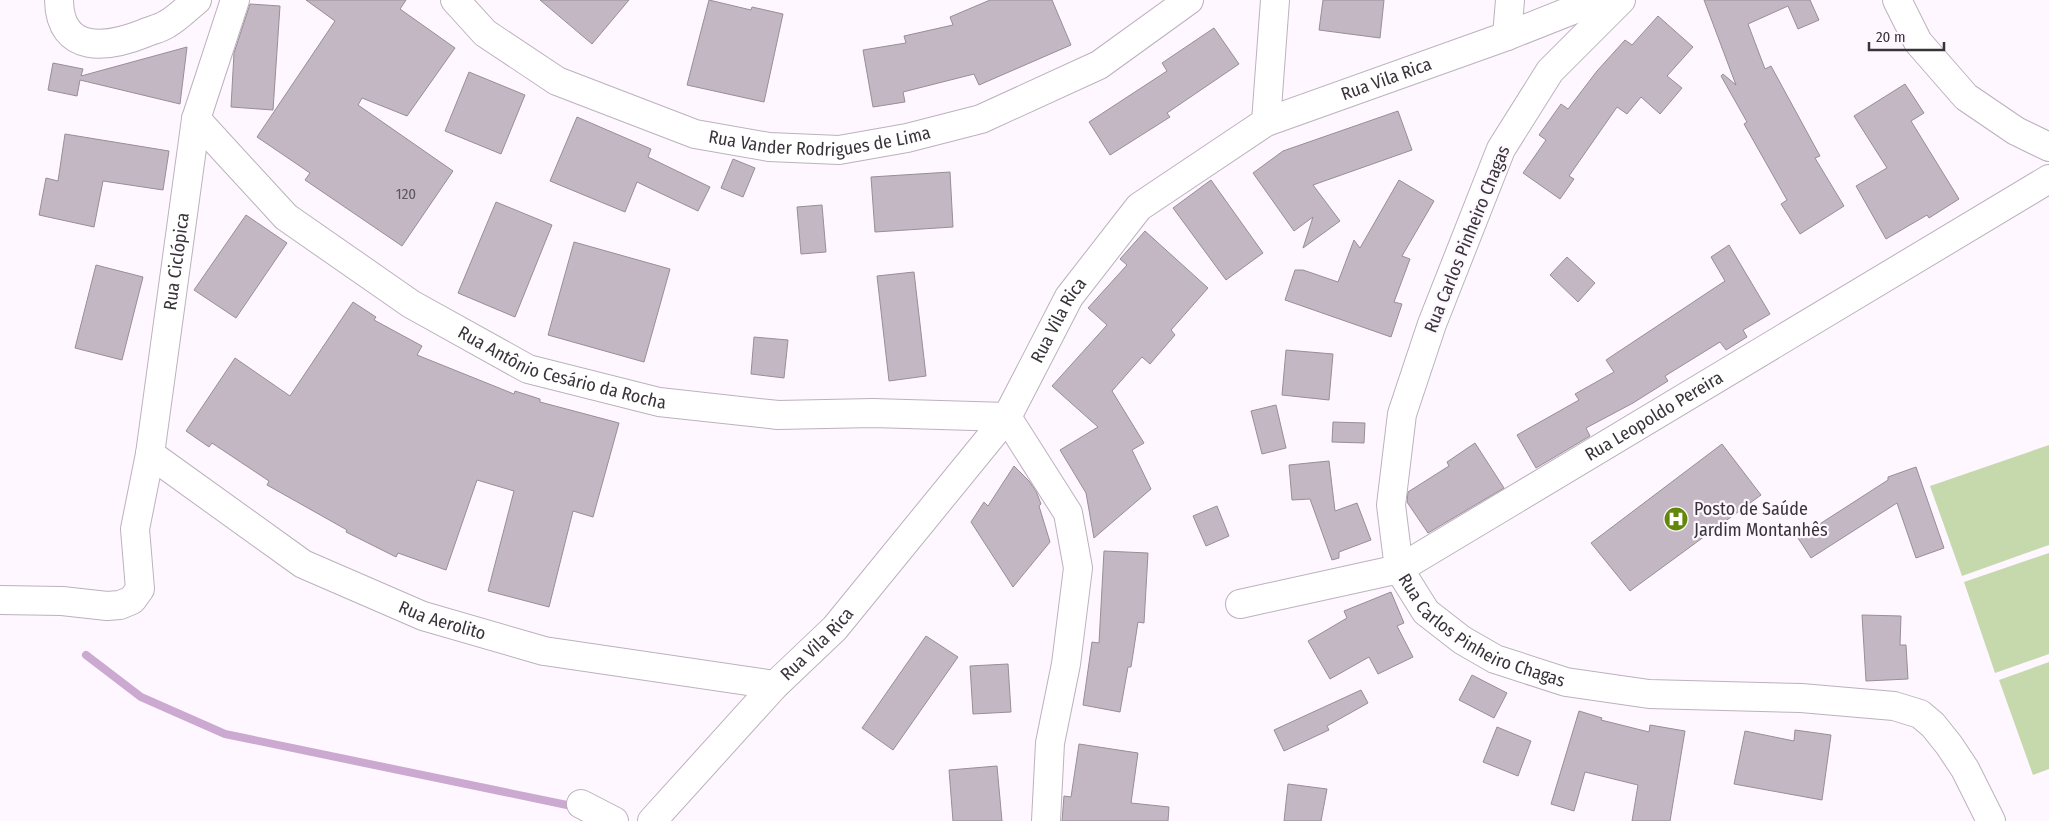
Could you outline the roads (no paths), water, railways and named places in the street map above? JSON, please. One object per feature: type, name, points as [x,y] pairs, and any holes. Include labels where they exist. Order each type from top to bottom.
[{"type":"street","points":[[59,0],[59,14],[69,33],[90,45],[124,41],[166,25],[197,0]]},
{"type":"street","name":"Rua Ciclópica","points":[[0,600],[62,601],[107,606],[120,605],[132,600],[140,590],[135,529],[150,454],[196,119],[235,0]]},
{"type":"street","name":"Rua Vander Rodrigues de Lima","points":[[455,0],[485,33],[566,84],[695,134],[769,147],[839,150],[907,138],[981,119],[1099,65],[1190,0]]},
{"type":"street","points":[[1266,122],[1275,0]]},
{"type":"street","points":[[1507,36],[1510,0]]},
{"type":"street","name":"Rua Vila Rica","points":[[652,821],[775,685],[835,628],[1007,417],[1069,297],[1139,207],[1266,122],[1507,36],[1598,0]]},
{"type":"street","name":"Rua Carlos Pinheiro Chagas","points":[[1621,0],[1550,71],[1501,149],[1446,287],[1402,414],[1391,504],[1399,570],[1426,612],[1462,640],[1495,659],[1566,682],[1649,694],[1801,698],[1894,706],[1920,714],[1934,725],[1965,768],[1991,821]]},
{"type":"street","points":[[1897,0],[1918,42],[1966,97],[2016,131],[2049,147]]},
{"type":"street","name":"Rua Antônio Cesário da Rocha","points":[[196,119],[286,217],[412,304],[528,369],[659,402],[778,415],[873,413],[1007,417]]},
{"type":"street","name":"Rua Leopoldo Pereira","points":[[1240,604],[1399,570],[2049,179]]},
{"type":"street","points":[[1007,417],[1068,512],[1078,568],[1066,664],[1050,743],[1046,821]]},
{"type":"street","name":"Rua Aerolito","points":[[150,454],[303,564],[423,616],[544,651],[775,685]]},
{"type":"street","points":[[581,804],[614,821]]},
{"type":"waterway","points":[[86,655],[141,697],[225,734],[567,805]]},
{"type":"place","name":"Posto de Saúde Jardim Montanhês","points":[[1676,519]]}]
